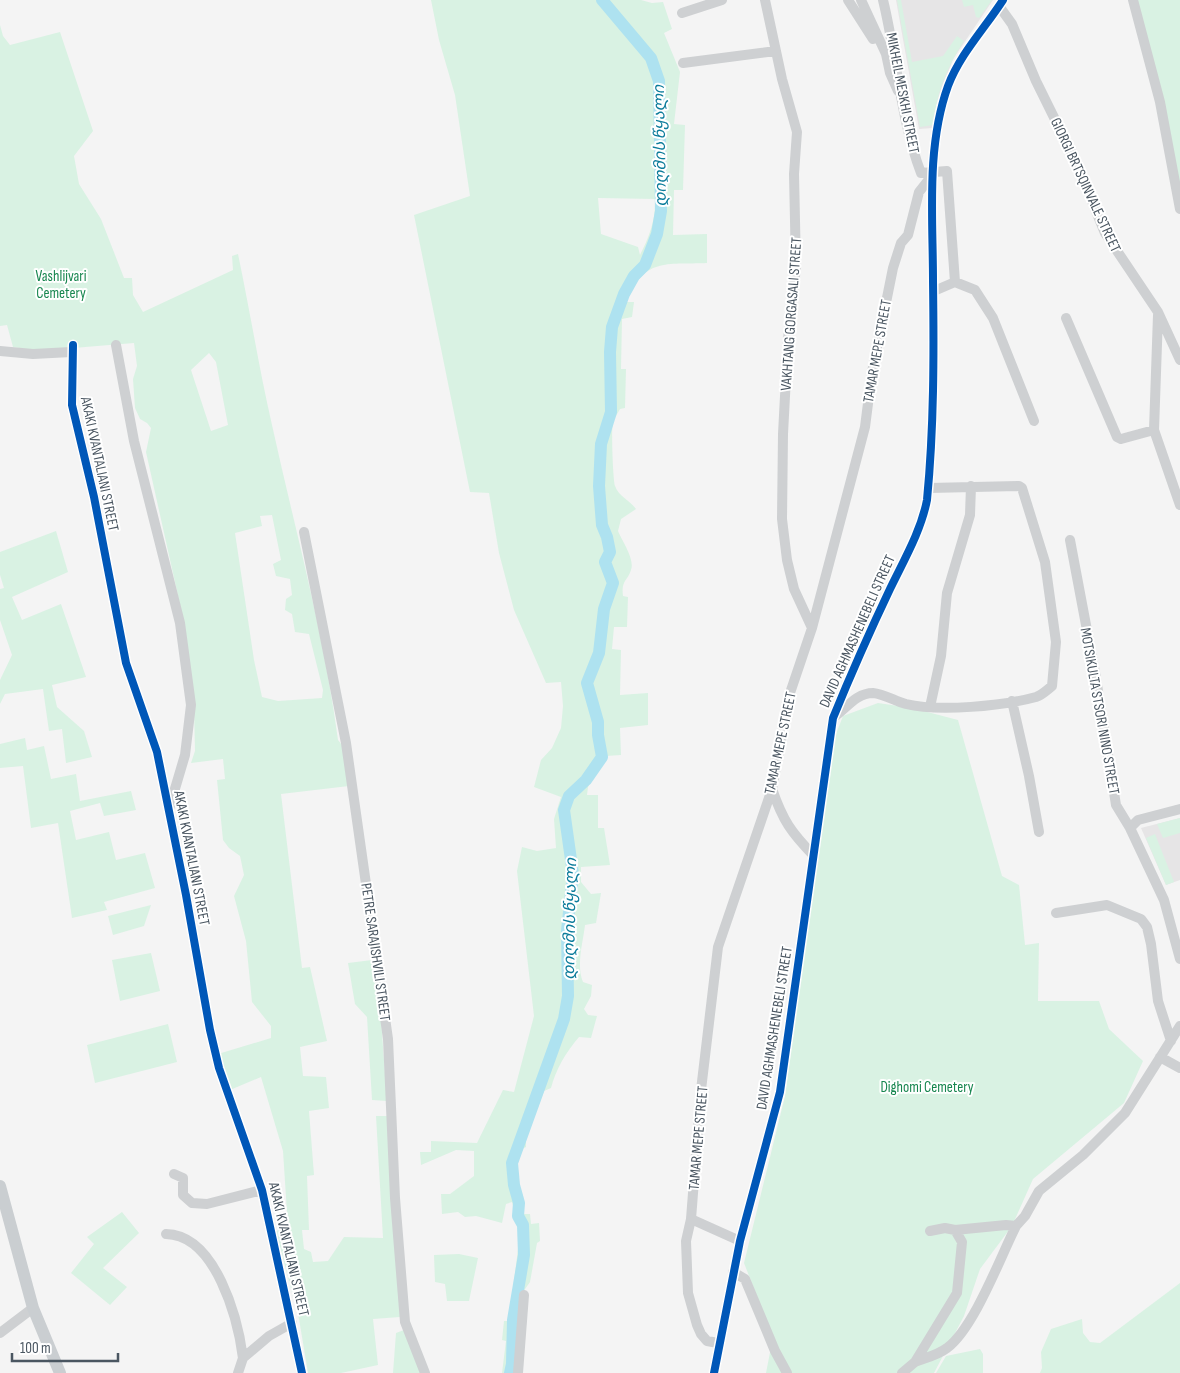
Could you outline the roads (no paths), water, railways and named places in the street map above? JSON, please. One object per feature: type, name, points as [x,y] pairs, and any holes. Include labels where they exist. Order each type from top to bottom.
[{"type":"main road","points":[[0,1186],[33,1308],[60,1373]]},
{"type":"street","points":[[682,13],[722,0]]},
{"type":"street","name":"VAKHTANG GORGASALI STREET","points":[[765,0],[797,132],[794,174],[796,267],[788,339],[783,434],[782,518],[787,560],[794,589],[812,628]]},
{"type":"street","points":[[848,0],[878,48],[904,103]]},
{"type":"street","points":[[861,0],[886,54],[890,73]]},
{"type":"street","name":"MIKHEIL MESKHI STREET","points":[[883,0],[904,103],[909,142],[920,173],[934,173]]},
{"type":"street","points":[[1133,0],[1160,102],[1180,209]]},
{"type":"street","name":"DAVID AGHMASHENEBELI STREET","points":[[714,1373],[718,1343],[740,1241],[780,1092],[833,718],[856,663],[925,513],[934,390],[935,145],[949,85],[975,38],[1001,3]]},
{"type":"street","name":"GIORGI BRTSQINVALE STREET","points":[[1001,3],[1036,81],[1076,162],[1105,233],[1158,312],[1180,360]]},
{"type":"street","points":[[683,63],[776,51]]},
{"type":"street","points":[[934,173],[947,171],[955,282]]},
{"type":"street","name":"TAMAR MEPE STREET","points":[[718,1343],[708,1341],[701,1334],[688,1293],[686,1240],[691,1219],[701,1090],[718,947],[772,790],[789,696],[812,628],[865,427],[872,372],[893,268],[901,243],[908,236],[919,192],[934,173]]},
{"type":"street","points":[[934,292],[955,282],[975,290],[993,318],[1034,422]]},
{"type":"street","points":[[1158,312],[1154,430],[1180,504]]},
{"type":"street","points":[[1066,318],[1117,437],[1122,439],[1154,430]]},
{"type":"street","points":[[116,345],[134,442],[180,623],[191,705],[185,755],[169,811]]},
{"type":"street","name":"AKAKI KVANTALIANI STREET","points":[[0,352],[33,354],[72,349],[72,405],[94,496],[126,663],[157,752],[219,1068],[262,1190],[302,1373]]},
{"type":"street","points":[[930,707],[941,656],[948,593],[970,515],[971,486]]},
{"type":"street","points":[[833,718],[842,712],[849,703],[872,693],[906,704],[930,707],[970,706],[1038,696],[1052,686],[1056,642],[1045,562],[1020,486],[928,488]]},
{"type":"street","name":"PETRE SARAJISHVILI STREET","points":[[304,532],[346,743],[388,1040],[395,1198],[405,1322],[426,1373]]},
{"type":"street","name":"MOTSIKULTA STSORI NINO STREET","points":[[1070,540],[1100,704],[1116,805],[1130,828],[1164,900],[1180,959]]},
{"type":"street","points":[[1012,701],[1029,776],[1039,832]]},
{"type":"street","points":[[772,790],[790,831],[814,856]]},
{"type":"street","points":[[1130,828],[1138,820],[1180,809]]},
{"type":"street","points":[[1056,913],[1107,905],[1141,919],[1147,927],[1158,1001],[1171,1041]]},
{"type":"street","points":[[902,1373],[915,1362],[948,1348],[961,1332],[973,1314],[1016,1226],[1025,1216],[1039,1191],[1083,1155],[1125,1113],[1180,1026]]},
{"type":"street","points":[[1160,1057],[1180,1068]]},
{"type":"street","points":[[174,1174],[183,1178],[184,1195],[192,1203],[207,1204],[262,1190]]},
{"type":"street","points":[[691,1219],[740,1241]]},
{"type":"street","points":[[930,1231],[945,1228],[955,1230],[1006,1225],[1016,1226]]},
{"type":"street","points":[[915,1362],[957,1293],[962,1242],[955,1230]]},
{"type":"street","points":[[166,1234],[174,1234],[196,1247],[214,1267],[229,1297],[239,1331],[242,1358],[238,1373]]},
{"type":"street","points":[[733,1272],[745,1279],[775,1351],[787,1373]]},
{"type":"street","points":[[518,1373],[524,1295]]},
{"type":"street","points":[[0,1333],[33,1308]]},
{"type":"street","points":[[242,1358],[269,1336],[292,1323]]},
{"type":"waterway","name":"დიღმის წყალი","points":[[510,1373],[513,1320],[524,1255],[523,1225],[518,1216],[519,1203],[514,1185],[512,1163],[564,1019],[568,996],[567,931],[573,874],[564,810],[569,796],[586,780],[602,757],[598,722],[587,683],[599,653],[604,609],[613,583],[605,562],[610,552],[602,525],[599,486],[601,444],[611,412],[610,352],[612,327],[624,294],[634,276],[645,265],[657,234],[661,211],[659,81],[651,58],[602,0]]},
{"type":"park label","name":"Vashlijvari Cemetery","points":[[61,284]]},
{"type":"park label","name":"Dighomi Cemetery","points":[[927,1087]]}]
